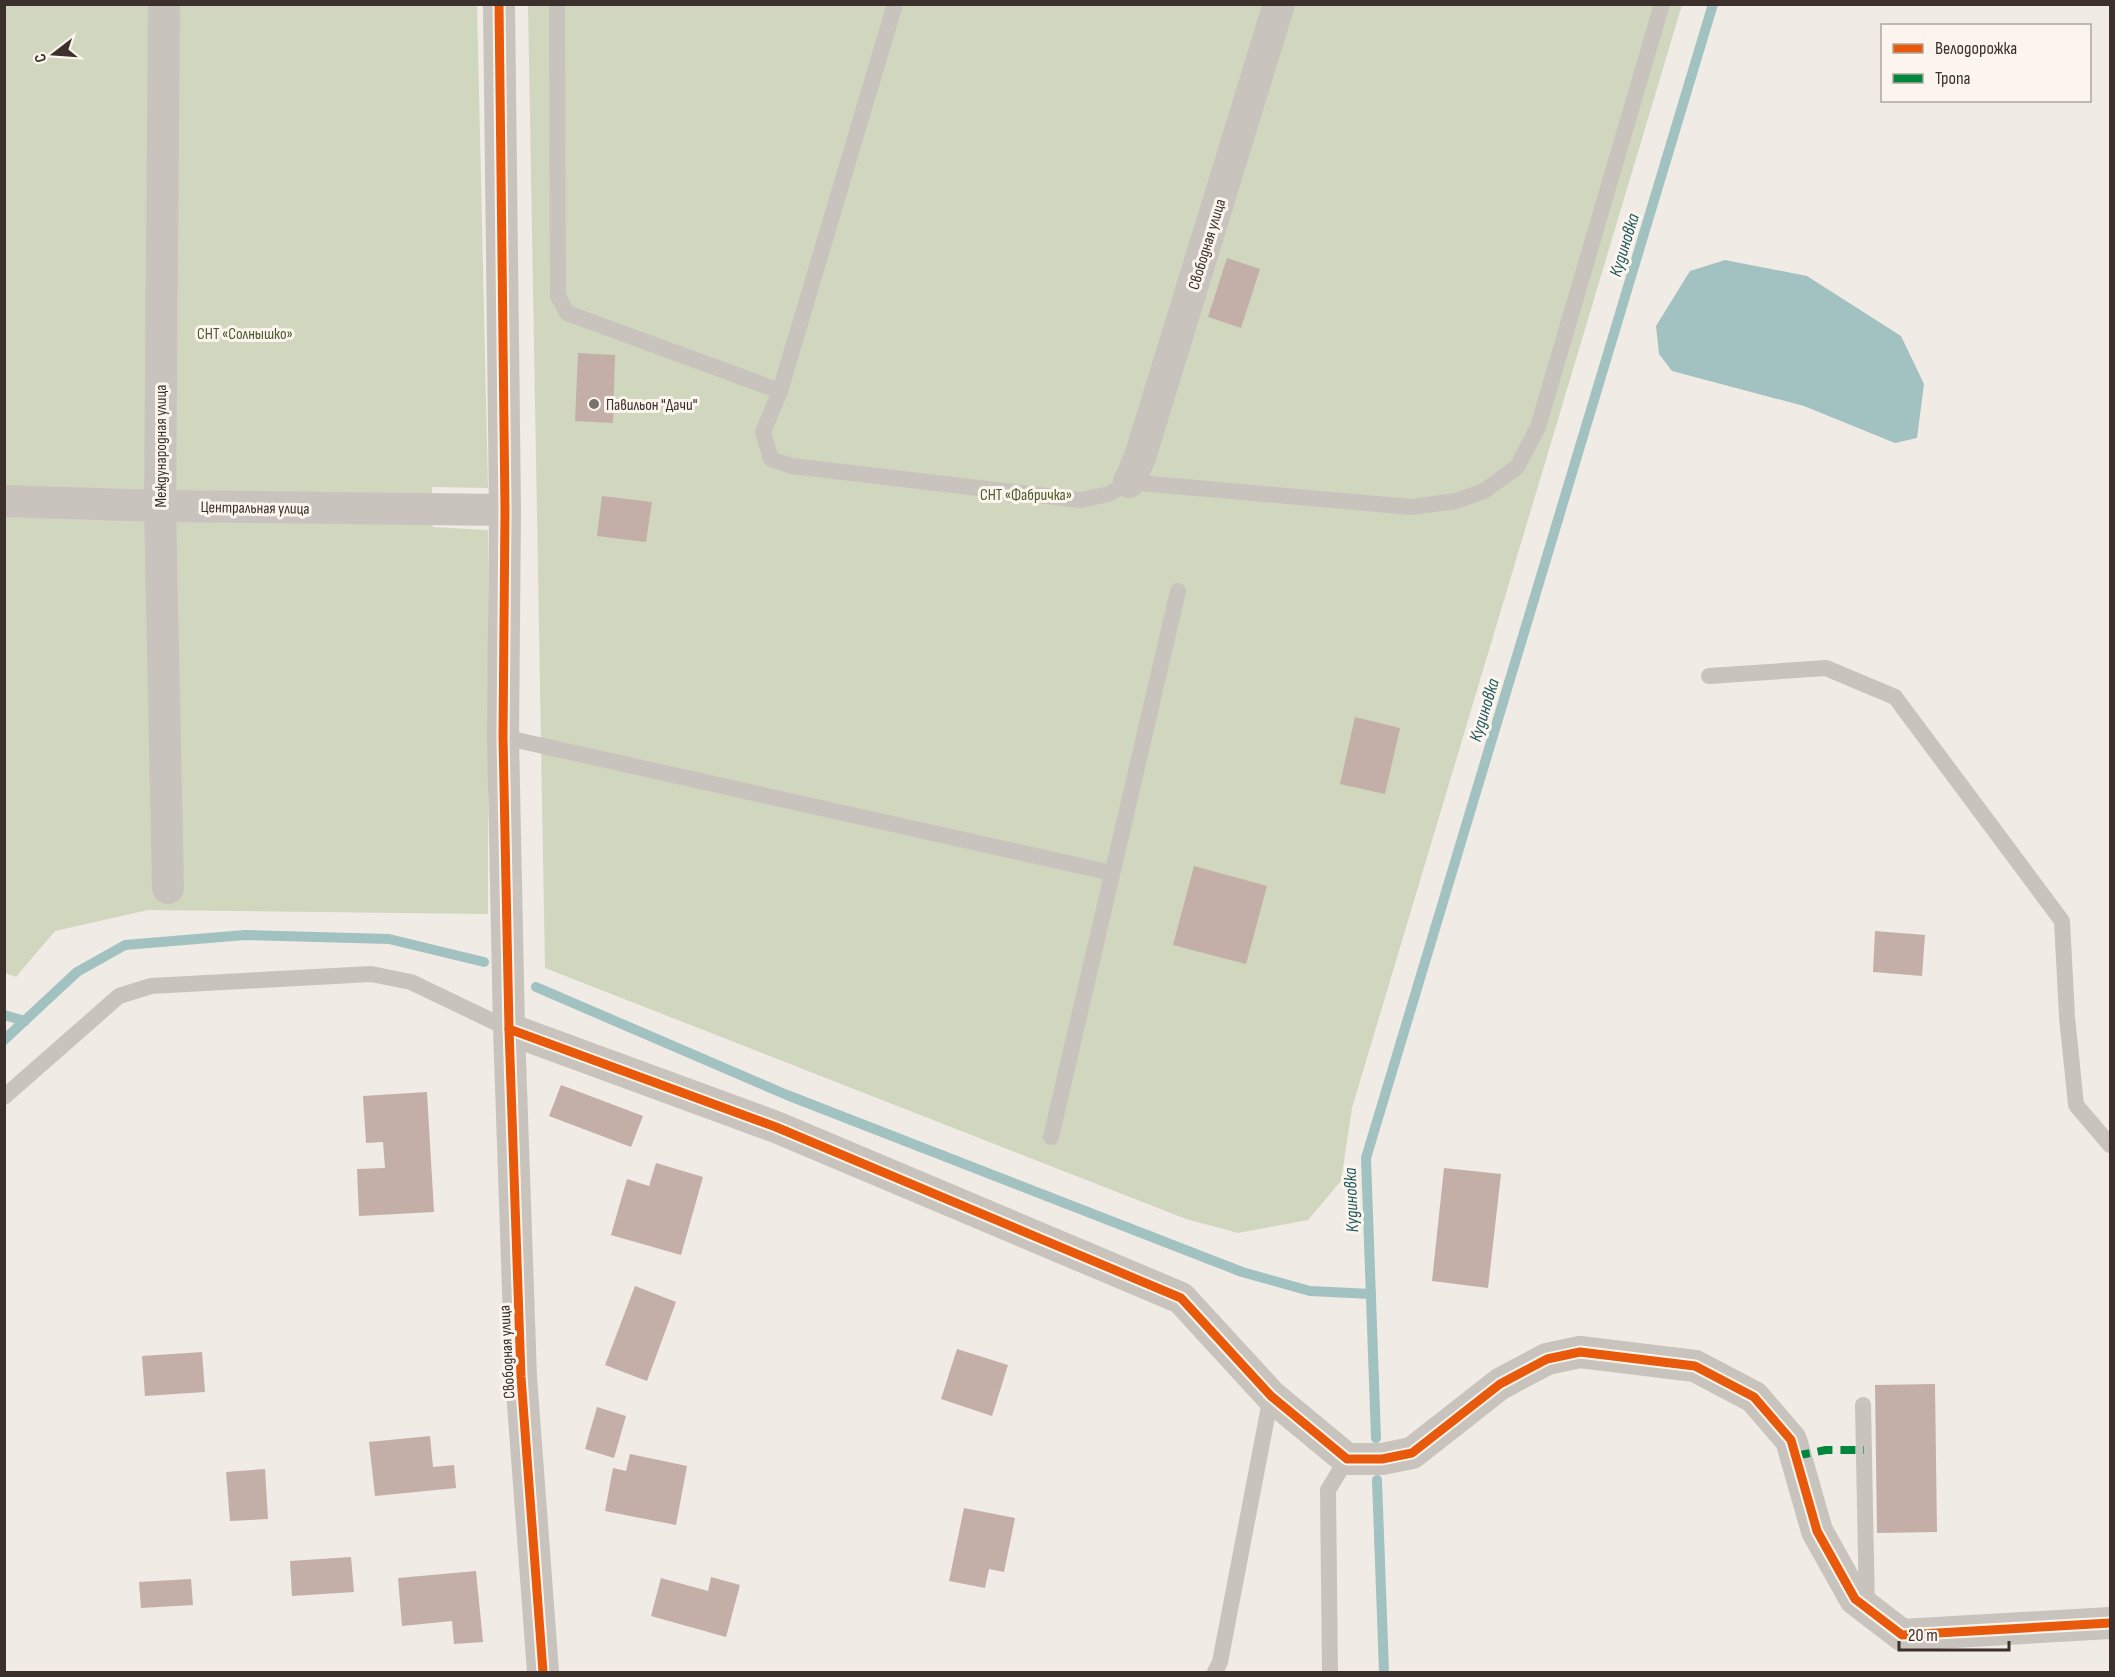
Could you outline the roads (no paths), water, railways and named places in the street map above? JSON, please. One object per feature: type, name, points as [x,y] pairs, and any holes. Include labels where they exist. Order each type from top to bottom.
[{"type":"street","name":"Международная улица","points":[[164,4],[160,506],[168,888]]},
{"type":"street","name":"Свободная улица","points":[[499,4],[505,510],[503,737],[509,1029],[521,1377],[543,1672]]},
{"type":"street","name":"Свободная улица","points":[[1129,482],[1140,457],[1279,4]]},
{"type":"street","name":"Центральная улица","points":[[4,501],[160,506],[505,510]]},
{"type":"street","points":[[509,1029],[776,1127],[1181,1298],[1271,1396],[1347,1459],[1382,1459],[1412,1453],[1500,1384],[1547,1359],[1580,1352],[1695,1366],[1754,1397],[1791,1440],[1817,1531],[1855,1599],[1902,1635],[2110,1623]]},
{"type":"lane","points":[[557,4],[558,296],[567,313],[780,391]]},
{"type":"lane","points":[[895,4],[780,391],[763,432],[771,459],[792,466],[1081,500],[1109,494],[1129,482],[1411,507],[1456,501],[1484,491],[1517,466],[1538,427],[1662,4]]},
{"type":"lane","points":[[1051,1137],[1178,591]]},
{"type":"lane","points":[[1709,676],[1826,668],[1895,697],[2062,921],[2067,1017],[2076,1105],[2110,1145]]},
{"type":"lane","points":[[503,737],[1112,873]]},
{"type":"lane","points":[[4,1098],[119,996],[151,986],[371,974],[411,982],[509,1029]]},
{"type":"lane","points":[[1215,1672],[1220,1662],[1271,1396]]},
{"type":"lane","points":[[1863,1405],[1867,1608]]},
{"type":"lane","points":[[1330,1672],[1328,1490],[1347,1459]]},
{"type":"water","points":[[1725,260],[1807,276],[1901,336],[1924,384],[1917,438],[1895,443],[1804,406],[1672,371],[1659,354],[1656,326],[1690,271]]},
{"type":"waterway","name":"Кудиновка","points":[[1376,1438],[1366,1158],[1713,4]]},
{"type":"waterway","points":[[4,1040],[77,972],[125,945],[245,935],[389,939],[484,962]]},
{"type":"waterway","points":[[536,987],[787,1095],[1242,1272],[1310,1291],[1371,1294]]},
{"type":"waterway","points":[[4,1015],[25,1021]]},
{"type":"waterway","name":"Кудиновка","points":[[1377,1480],[1384,1672]]},
{"type":"place","name":"Павильон \"Дачи\"","points":[[594,404]]},
{"type":"park label","name":"СНТ «Солнышко»","points":[[245,333]]},
{"type":"park label","name":"СНТ «Фабричка»","points":[[1026,494]]}]
